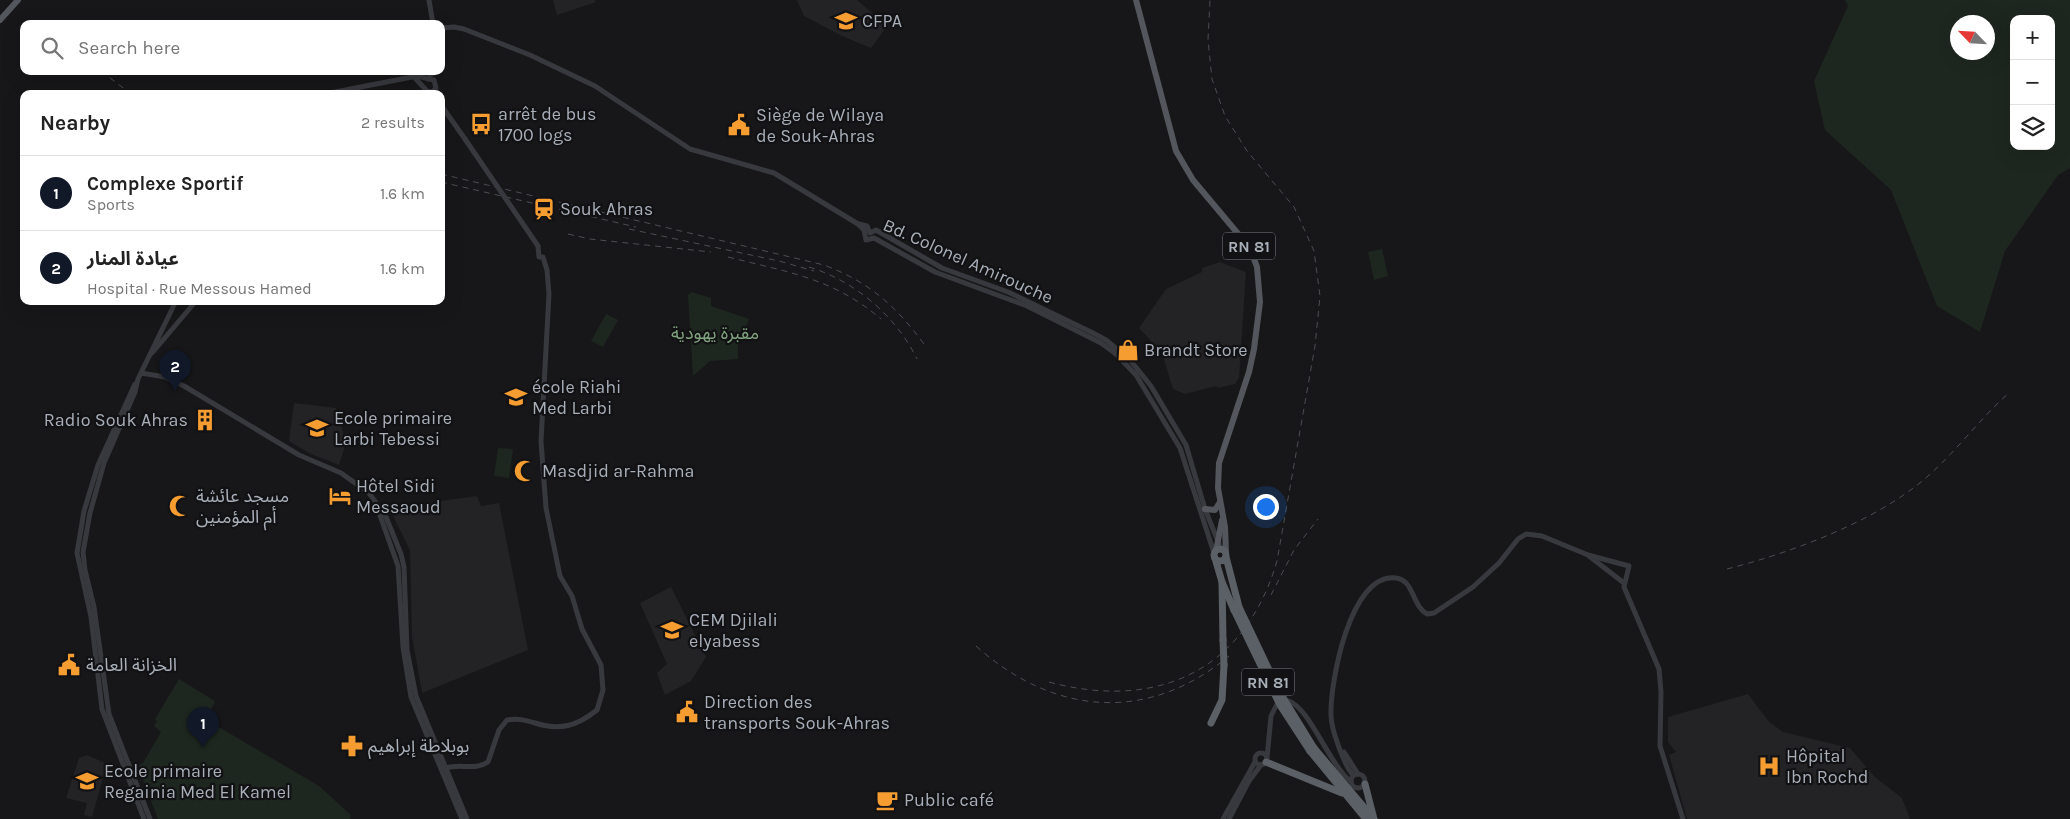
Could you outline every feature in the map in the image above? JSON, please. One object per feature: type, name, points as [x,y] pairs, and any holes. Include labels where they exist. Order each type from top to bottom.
[{"type":"highway","name":"RN 81","points":[[1220,553],[1222,582],[1236,608],[1280,705],[1344,793],[1366,819]]},
{"type":"highway","name":"RN 81","points":[[1220,553],[1236,608]]},
{"type":"highway","points":[[1211,723],[1222,700],[1224,665],[1222,582]]},
{"type":"highway","name":"RN 81","points":[[1312,749],[1374,819]]},
{"type":"highway","points":[[1265,762],[1344,793]]},
{"type":"highway","points":[[1341,781],[1353,778]]},
{"type":"highway","points":[[1365,784],[1374,819]]},
{"type":"main road","points":[[0,20],[18,0]]},
{"type":"main road","name":"RN 81","points":[[1136,0],[1176,151],[1194,180],[1245,240],[1257,267],[1260,302],[1254,349],[1249,372],[1220,457],[1218,480],[1223,514]]},
{"type":"main road","points":[[1205,509],[1215,510],[1221,501]]},
{"type":"main road","points":[[1220,553],[1223,514]]},
{"type":"main road","points":[[1220,553],[1218,541],[1223,514]]},
{"type":"street","points":[[429,0],[432,20]]},
{"type":"street","points":[[445,28],[454,27],[560,68],[595,86],[690,149],[774,173],[858,224]]},
{"type":"street","points":[[424,86],[430,75]]},
{"type":"street","points":[[414,77],[428,90]]},
{"type":"street","points":[[346,90],[414,77],[435,80],[437,90]]},
{"type":"street","points":[[445,110],[538,246],[539,257],[543,257],[546,264],[549,294],[541,437],[546,508],[560,576],[572,596],[582,629],[602,664],[603,690],[597,710],[577,723],[554,728],[520,719],[507,720],[502,723],[498,730],[488,762],[477,768],[459,765],[446,768]]},
{"type":"street","name":"Bd. Colonel Amirouche","points":[[858,224],[867,226],[870,233],[876,230],[942,268],[1018,296],[1106,340],[1123,353],[1151,386],[1186,445],[1205,509],[1218,541]]},
{"type":"street","name":"Bd. Colonel Amirouche","points":[[858,224],[864,230],[866,240],[874,238],[935,272],[1027,306],[1101,343],[1124,361],[1147,391],[1180,448],[1220,553]]},
{"type":"street","points":[[144,819],[108,730],[102,709],[91,617],[77,553],[84,511],[98,465],[112,431],[174,305]]},
{"type":"street","points":[[150,355],[193,305]]},
{"type":"street","points":[[142,373],[165,376],[184,386],[299,455],[341,473],[369,493],[376,505],[398,566],[407,650],[416,696],[468,819]]},
{"type":"street","points":[[138,379],[135,392],[101,470],[82,552],[96,616],[109,714],[150,819]]},
{"type":"street","points":[[1229,819],[1249,781],[1265,762],[1274,708],[1282,702],[1292,702],[1302,710],[1337,768],[1353,778],[1364,777],[1365,784],[1359,788],[1353,778],[1331,718],[1336,668],[1354,615],[1362,598],[1373,585],[1390,578],[1403,581],[1408,585],[1421,610],[1430,614],[1443,608],[1473,587],[1523,535],[1530,534],[1542,536],[1588,555],[1629,566],[1624,583],[1625,593],[1659,669],[1661,692],[1660,746],[1683,819]]},
{"type":"street","points":[[1588,555],[1624,583]]},
{"type":"street","points":[[403,608],[404,660],[411,697],[462,819]]},
{"type":"street","points":[[1223,819],[1255,762],[1254,757],[1260,752],[1268,735]]},
{"type":"street","points":[[1341,748],[1353,778]]},
{"type":"street","points":[[1260,752],[1265,762]]},
{"type":"street","points":[[1333,761],[1339,761],[1343,754]]},
{"type":"street","points":[[1255,762],[1265,762]]},
{"type":"shaded area","points":[[553,0],[595,0],[596,2],[557,15]]},
{"type":"shaded area","name":"CFPA","points":[[797,0],[857,0],[887,26],[871,48],[842,36],[804,16]]},
{"type":"shaded area","points":[[1220,262],[1246,272],[1239,378],[1235,384],[1218,388],[1216,386],[1185,394],[1173,389],[1162,353],[1139,328],[1166,289],[1202,272],[1202,268]]},
{"type":"shaded area","name":"Ecole primaire Larbi Tebessi","points":[[294,403],[336,408],[346,443],[339,465],[311,454],[289,441]]},
{"type":"shaded area","points":[[477,496],[481,506],[499,503],[528,650],[422,693],[412,636],[410,550],[389,508]]},
{"type":"shaded area","name":"CEM Djilali elyabess","points":[[671,587],[706,657],[691,681],[665,695],[657,673],[667,664],[640,603]]},
{"type":"shaded area","name":"Hôpital Ibn Rochd","points":[[1748,694],[1769,722],[1783,732],[1850,748],[1875,777],[1902,798],[1910,819],[1687,819],[1669,755],[1676,752],[1668,742],[1668,717]]},
{"type":"shaded area","name":"Ecole primaire Regainia Med El Kamel","points":[[87,755],[107,764],[92,817],[84,815],[87,803],[66,798],[79,758]]},
{"type":"green space","points":[[1845,0],[2070,0],[2070,168],[2058,175],[2005,251],[1980,332],[1937,306],[1891,190],[1825,130],[1814,81],[1848,6]]},
{"type":"green space","points":[[1382,249],[1388,276],[1374,280],[1368,252]]},
{"type":"green space","name":"مقبرة يهودية","points":[[692,292],[711,298],[711,306],[749,319],[738,344],[738,359],[710,361],[693,376],[688,295]]},
{"type":"green space","points":[[606,314],[618,320],[603,347],[591,341]]},
{"type":"green space","points":[[498,448],[513,449],[509,478],[494,476]]},
{"type":"green space","points":[[179,679],[215,701],[207,720],[319,786],[351,815],[350,819],[158,819],[138,766],[143,763],[161,732],[154,726],[157,721],[155,719]]},
{"type":"railway","points":[[1049,682],[1088,690],[1126,691],[1160,685],[1192,674],[1219,655],[1243,630],[1262,599],[1277,561],[1315,346],[1320,296],[1314,251],[1294,207],[1247,151],[1225,116],[1212,79],[1208,40],[1210,0]]},
{"type":"railway","points":[[106,75],[126,90]]},
{"type":"railway","points":[[445,175],[824,265],[855,279],[880,296],[924,344]]},
{"type":"railway","points":[[445,183],[636,227]]},
{"type":"railway","points":[[629,229],[779,261],[814,271]]},
{"type":"railway","points":[[568,234],[590,239],[711,252]]},
{"type":"railway","points":[[728,257],[790,272],[827,285],[863,305],[881,319]]},
{"type":"railway","points":[[809,267],[842,281],[872,302],[898,328],[917,359]]},
{"type":"railway","points":[[1727,569],[1777,554],[1829,535],[1878,511],[1901,497],[1933,472],[2010,392]]},
{"type":"railway","points":[[1271,595],[1294,550],[1318,519]]},
{"type":"railway","points":[[976,646],[1006,669],[1036,686],[1068,697],[1101,702],[1133,701],[1166,693],[1198,678],[1229,656]]},
{"type":"place","name":"CFPA","points":[[846,21]]},
{"type":"place","name":"arrêt de bus 1700 logs","points":[[481,124]]},
{"type":"place","name":"Siège de Wilaya de Souk-Ahras","points":[[739,125]]},
{"type":"place","name":"Souk Ahras","points":[[544,209]]},
{"type":"place","name":"Brandt Store","points":[[1128,350]]},
{"type":"place","name":"عيادة المنار","points":[[175,391]]},
{"type":"place","name":"école Riahi Med Larbi","points":[[516,397]]},
{"type":"place","name":"Radio Souk Ahras","points":[[205,420]]},
{"type":"place","name":"Ecole primaire Larbi Tebessi","points":[[317,428]]},
{"type":"place","name":"Masdjid ar-Rahma","points":[[525,471]]},
{"type":"place","name":"Hôtel Sidi Messaoud","points":[[340,496]]},
{"type":"place","name":"مسجد عائشة أم المؤمنين","points":[[180,506]]},
{"type":"place","name":"CEM Djilali elyabess","points":[[672,630]]},
{"type":"place","name":"الخزانة العامة","points":[[69,665]]},
{"type":"place","name":"Direction des transports Souk-Ahras","points":[[687,712]]},
{"type":"place","name":"بوبلاطة إبراهيم","points":[[352,746]]},
{"type":"place","name":"Complexe Sportif","points":[[203,748]]},
{"type":"place","name":"Hôpital Ibn Rochd","points":[[1769,766]]},
{"type":"place","name":"Ecole primaire Regainia Med El Kamel","points":[[87,781]]},
{"type":"place","name":"Public café","points":[[887,800]]}]
